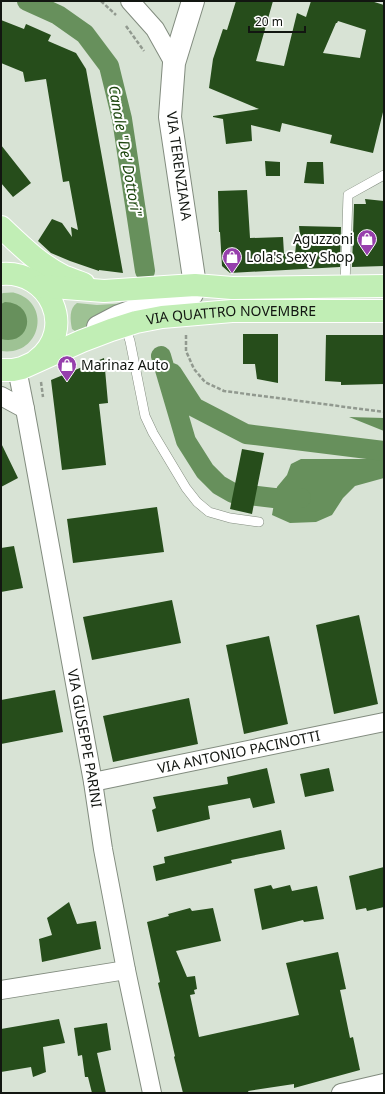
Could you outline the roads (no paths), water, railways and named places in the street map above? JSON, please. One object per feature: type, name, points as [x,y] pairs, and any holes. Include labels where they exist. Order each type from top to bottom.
[{"type":"main road","points":[[1,228],[34,282],[47,294],[53,304],[55,314],[56,325],[49,347],[41,357],[24,370]]},
{"type":"main road","points":[[1,228],[45,266],[64,276],[104,291]]},
{"type":"main road","name":"VIA QUATTRO NOVEMBRE","points":[[1,274],[14,274],[34,282],[104,291],[195,285],[232,288],[384,286]]},
{"type":"main road","name":"VIA QUATTRO NOVEMBRE","points":[[24,370],[82,341],[125,326],[162,317],[227,311],[384,310]]},
{"type":"street","points":[[130,1],[155,29],[174,63]]},
{"type":"street","name":"VIA TERENZIANA","points":[[193,1],[174,63],[170,117],[195,285]]},
{"type":"street","points":[[82,341],[96,328],[119,316],[143,307],[181,300],[192,294],[195,285]]},
{"type":"street","name":"VIA GIUSEPPE PARINI","points":[[24,370],[25,409],[93,782],[103,850],[152,1093]]},
{"type":"street","points":[[1,396],[25,409]]},
{"type":"street","name":"VIA ANTONIO PACINOTTI","points":[[93,782],[384,722]]},
{"type":"street","points":[[1,990],[126,970]]},
{"type":"street","points":[[341,1093],[384,1083]]},
{"type":"lane","points":[[345,286],[348,195],[384,175]]},
{"type":"lane","points":[[125,326],[130,341],[145,416],[153,433],[186,488],[196,502],[209,512],[230,518],[259,522]]},
{"type":"waterway","name":"Canale \"De' Dottori\"","points":[[27,1],[58,15],[85,34],[109,66],[122,119],[145,271]]},
{"type":"waterway","name":"Canale \"De' Dottori\"","points":[[161,356],[186,441],[205,471],[219,485],[233,493],[274,498],[301,498]]},
{"type":"waterway","name":"Canale \"De' Dottori\"","points":[[172,373],[194,407],[246,434],[384,451]]},
{"type":"place","name":"Aguzzoni","points":[[367,256]]},
{"type":"place","name":"Lola's Sexy Shop","points":[[232,274]]},
{"type":"place","name":"Marinaz Auto","points":[[67,382]]}]
